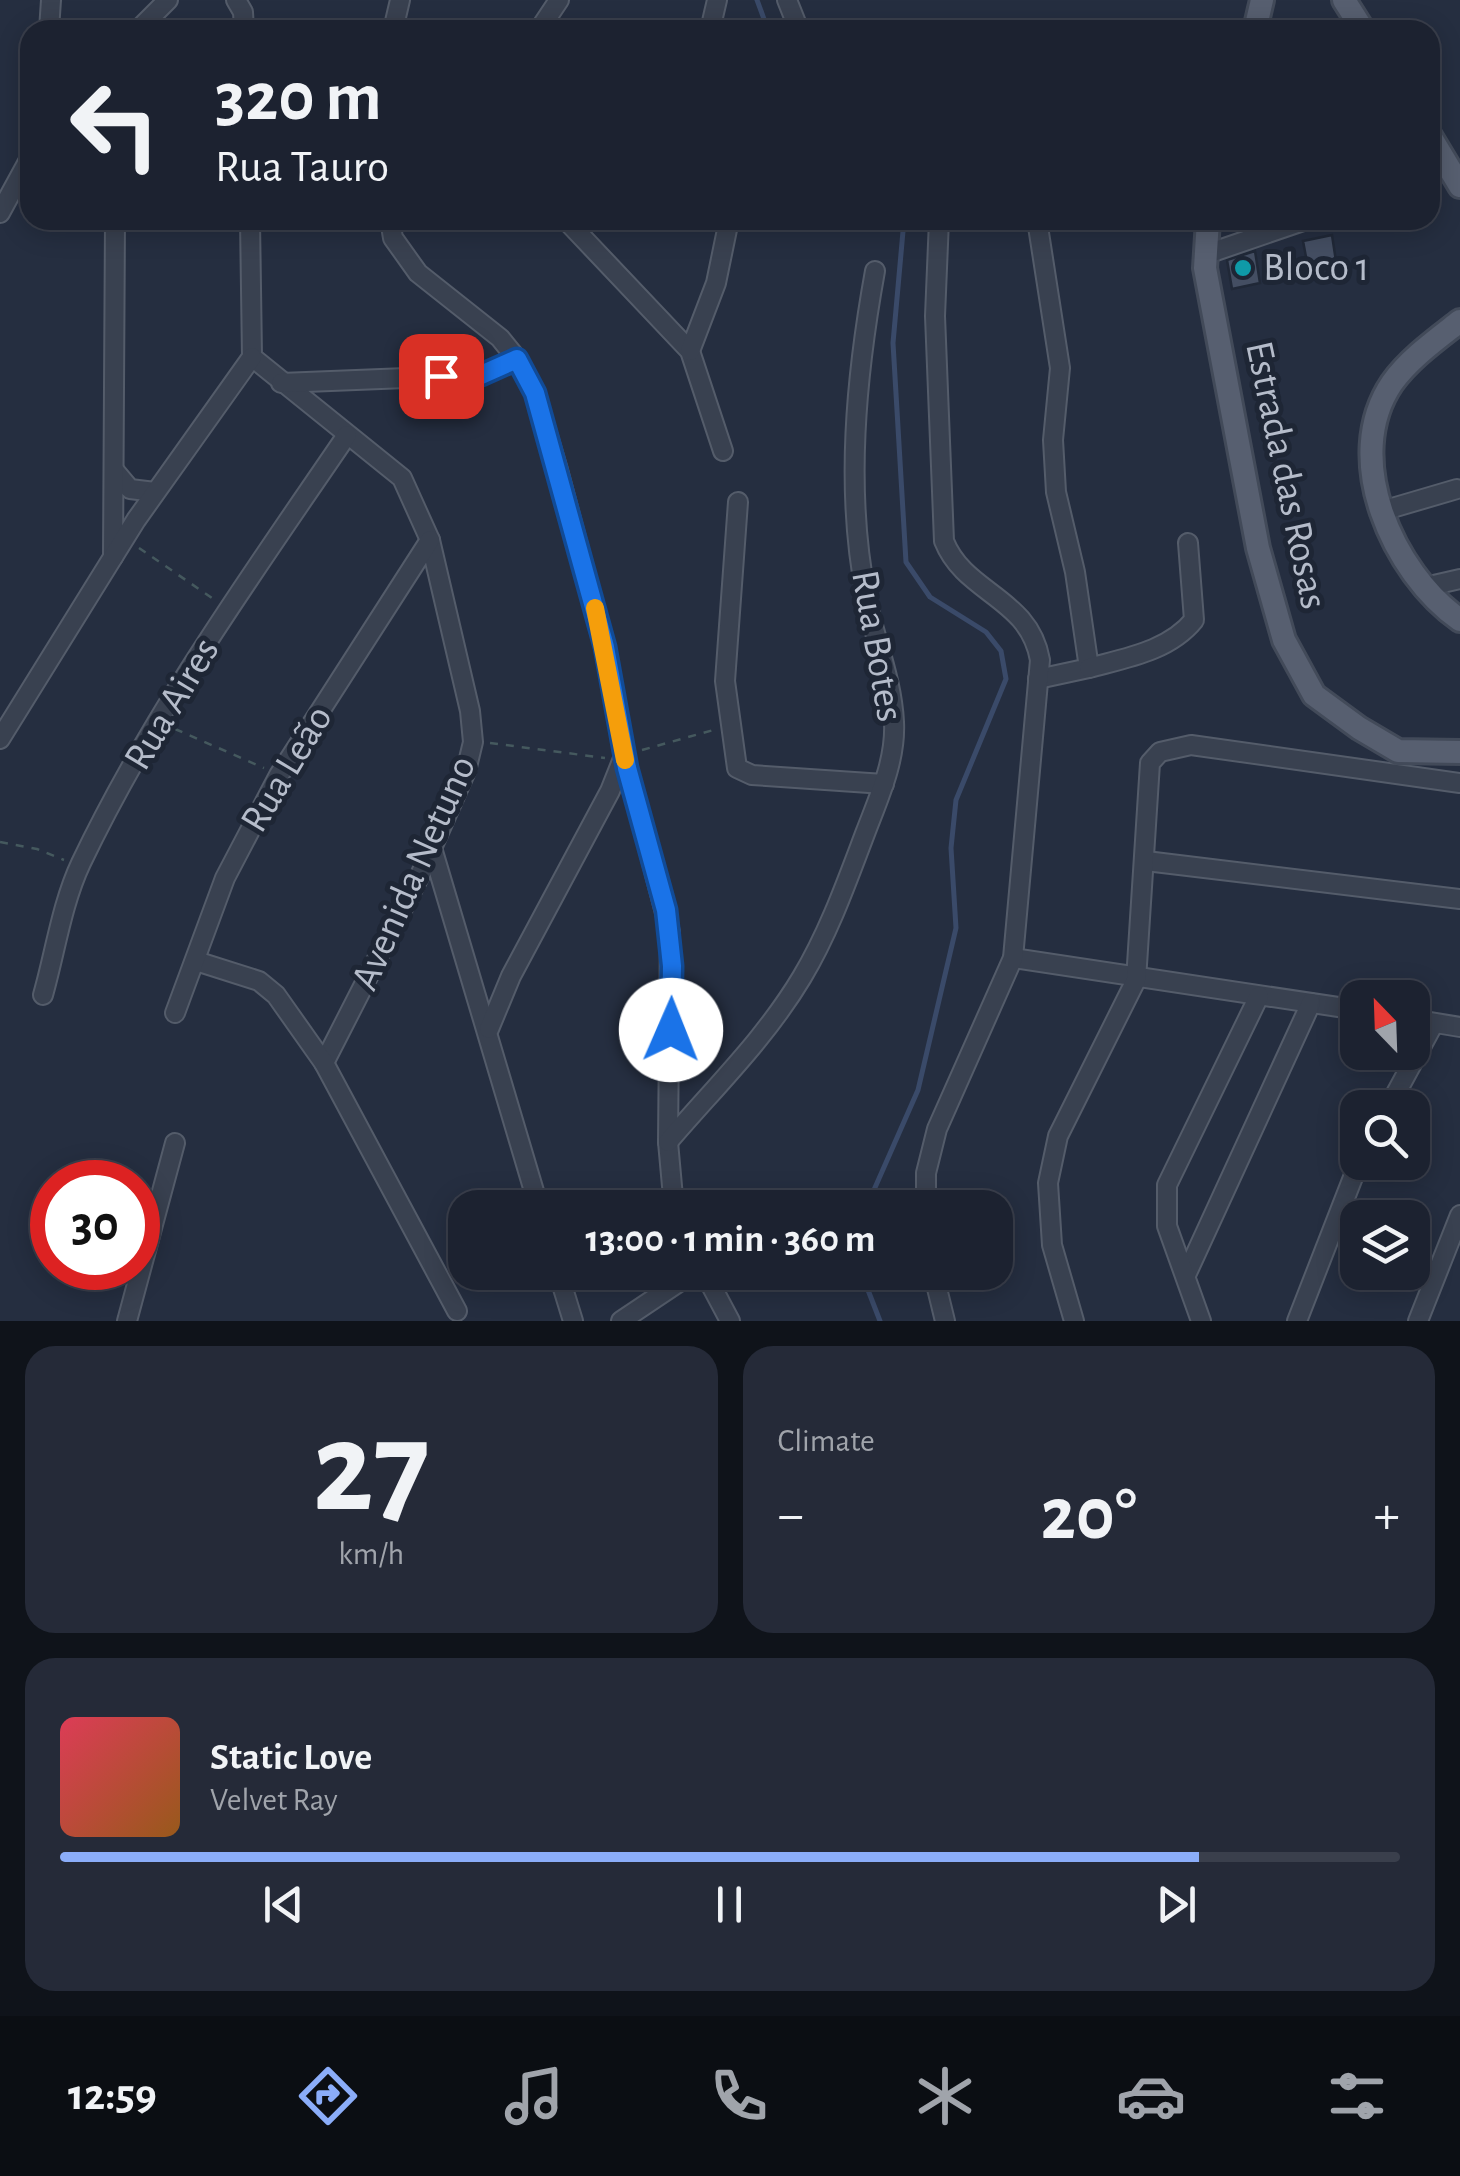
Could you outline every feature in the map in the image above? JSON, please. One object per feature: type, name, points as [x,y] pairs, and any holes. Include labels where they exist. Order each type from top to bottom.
[{"type":"main road","points":[[1440,153],[1460,186]]},
{"type":"main road","name":"Estrada das Rosas","points":[[1207,230],[1204,255],[1258,548],[1273,610],[1298,668],[1314,694],[1330,709],[1398,751],[1460,752]]},
{"type":"main road","points":[[1455,328],[1392,383],[1382,405],[1372,456],[1382,511],[1396,544],[1425,587],[1460,620]]},
{"type":"street","points":[[148,20],[168,0]]},
{"type":"street","points":[[0,212],[20,176]]},
{"type":"street","points":[[113,558],[116,230]]},
{"type":"street","points":[[4,727],[155,492],[252,357],[250,230]]},
{"type":"street","points":[[392,230],[393,238],[418,273],[500,338],[517,359],[535,393],[558,470],[605,647],[624,756],[670,932],[668,1142],[672,1190]]},
{"type":"street","points":[[577,230],[690,352],[722,451]]},
{"type":"street","points":[[690,352],[716,282],[728,230]]},
{"type":"street","points":[[926,1190],[937,1129],[1012,958],[1040,660],[1030,626],[962,567],[944,541],[935,316],[939,230]]},
{"type":"street","points":[[1039,230],[1060,368],[1053,440],[1056,492],[1076,572],[1089,668]]},
{"type":"street","points":[[1204,255],[1277,230]]},
{"type":"street","name":"Rua Botes","points":[[668,1142],[746,1057],[801,979],[851,872],[884,784],[894,721],[866,599],[856,455],[858,364],[875,271]]},
{"type":"street","name":"Avenida Netuno","points":[[252,357],[347,435],[385,460],[402,478],[430,540],[473,742],[466,771],[432,848],[324,1062]]},
{"type":"street","points":[[281,383],[481,375],[517,359]]},
{"type":"street","name":"Rua Aires","points":[[43,995],[79,867],[159,722],[228,610],[347,435]]},
{"type":"street","points":[[114,470],[130,489],[155,492]]},
{"type":"street","points":[[1382,511],[1457,489]]},
{"type":"street","points":[[738,502],[725,644],[737,768],[742,774],[884,784]]},
{"type":"street","name":"Rua Leão","points":[[175,1013],[225,878],[279,775],[430,540]]},
{"type":"street","points":[[1038,679],[1144,653],[1182,635],[1194,620],[1188,543]]},
{"type":"street","points":[[1425,587],[1460,578]]},
{"type":"street","points":[[1074,1321],[1052,1245],[1048,1183],[1058,1136],[1136,980],[1150,764],[1160,752],[1191,745],[1460,783]]},
{"type":"street","points":[[490,1030],[511,976],[605,801],[624,756]]},
{"type":"street","points":[[605,801],[634,796]]},
{"type":"street","points":[[432,848],[490,1030],[535,1190]]},
{"type":"street","points":[[1146,861],[1460,899]]},
{"type":"street","points":[[420,873],[446,895]]},
{"type":"street","points":[[1012,958],[1136,980],[1340,1007]]},
{"type":"street","points":[[196,961],[260,981],[276,995],[324,1062],[457,1311]]},
{"type":"street","points":[[476,989],[498,986],[511,976]]},
{"type":"street","points":[[1201,1321],[1167,1226],[1167,1186],[1178,1155],[1260,996]]},
{"type":"street","points":[[1186,1275],[1311,1003]]},
{"type":"street","points":[[1430,1022],[1460,1026]]},
{"type":"street","points":[[1398,1090],[1434,1023]]},
{"type":"street","points":[[670,1092],[685,1098],[712,1092]]},
{"type":"street","points":[[127,1321],[175,1143]]},
{"type":"street","points":[[1297,1321],[1352,1180]]},
{"type":"street","points":[[1418,1321],[1460,1216]]},
{"type":"street","points":[[564,1290],[573,1321]]},
{"type":"street","points":[[621,1321],[667,1290]]},
{"type":"street","points":[[714,1290],[730,1321]]},
{"type":"street","points":[[937,1290],[945,1321]]},
{"type":"path","points":[[125,539],[228,610]]},
{"type":"path","points":[[159,722],[279,775]]},
{"type":"path","points":[[473,742],[608,759],[730,726]]},
{"type":"path","points":[[0,842],[37,848],[79,867]]},
{"type":"building","points":[[1332,235],[1337,268],[1309,273],[1303,241]]},
{"type":"building","name":"Bloco 1","points":[[1255,251],[1260,283],[1232,289],[1227,260]]},
{"type":"waterway","points":[[757,0],[764,20]]},
{"type":"waterway","points":[[874,1190],[918,1090],[956,928],[951,848],[956,800],[1006,679],[1001,651],[986,632],[930,597],[906,562],[893,343],[903,230]]},
{"type":"waterway","points":[[868,1290],[880,1321]]},
{"type":"slow traffic","points":[[595,608],[625,760]]},
{"type":"place","name":"Bloco 1","points":[[1243,268]]},
{"type":"route","points":[[441,376],[481,375],[517,359],[535,393],[605,647],[627,768],[666,910],[672,966],[671,1030]]}]
